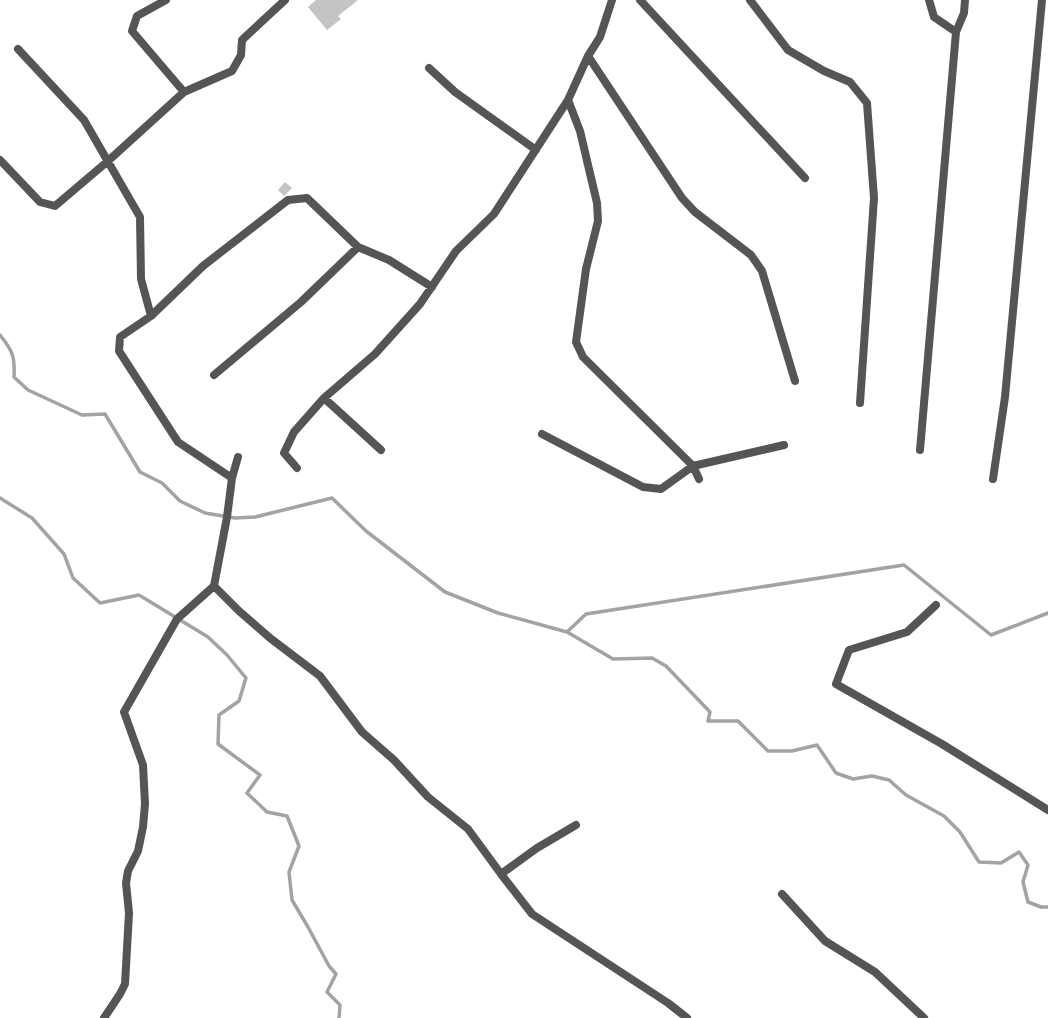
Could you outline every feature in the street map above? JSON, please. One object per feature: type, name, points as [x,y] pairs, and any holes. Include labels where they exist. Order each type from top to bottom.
[{"type":"street","points":[[166,0],[137,16],[132,31],[184,92]]},
{"type":"street","points":[[0,160],[40,202],[55,206],[108,161],[184,92],[232,71],[241,55],[242,40],[285,0]]},
{"type":"street","points":[[297,468],[284,453],[294,432],[324,398],[375,354],[420,304],[456,251],[494,214],[568,100],[588,56],[600,37],[612,0]]},
{"type":"street","points":[[640,0],[805,178]]},
{"type":"street","points":[[750,0],[788,50],[824,72],[850,82],[867,103],[874,198],[860,403]]},
{"type":"street","points":[[928,0],[934,17],[956,32]]},
{"type":"street","points":[[920,450],[956,32],[964,13],[965,0]]},
{"type":"street","points":[[993,479],[1005,397],[1042,0]]},
{"type":"street","points":[[18,49],[84,120],[140,217],[141,279],[151,316]]},
{"type":"street","points":[[588,56],[682,198],[695,212],[751,255],[762,271],[795,381]]},
{"type":"street","points":[[429,68],[455,92],[536,150]]},
{"type":"street","points":[[568,100],[580,131],[597,203],[598,221],[586,269],[576,342],[583,357],[693,466],[699,480]]},
{"type":"street","points":[[232,478],[178,442],[119,351],[120,337],[151,316],[203,266],[288,200],[307,198],[358,247],[389,260],[432,287]]},
{"type":"street","points":[[214,375],[302,302],[358,247]]},
{"type":"street","points":[[324,398],[381,450]]},
{"type":"street","points":[[542,434],[643,487],[661,489],[693,466],[784,445]]},
{"type":"street","points":[[104,1018],[125,984],[129,913],[126,883],[128,871],[138,851],[143,827],[145,804],[143,765],[124,712],[177,619],[214,586],[232,478],[238,457]]},
{"type":"street","points":[[214,586],[239,611],[270,638],[320,676],[362,732],[394,760],[428,797],[468,830],[532,914],[668,1003],[687,1018]]},
{"type":"street","points":[[936,605],[907,632],[849,650],[836,684],[942,744],[1048,810]]},
{"type":"street","points":[[501,874],[537,848],[576,825]]},
{"type":"street","points":[[782,894],[825,942],[875,972],[924,1018]]},
{"type":"building","points":[[316,0],[358,0],[338,16],[341,19],[327,30],[308,7]]},
{"type":"building","points":[[285,182],[292,188],[284,196],[278,190]]},
{"type":"waterway","points":[[0,335],[12,354],[14,377],[28,390],[82,415],[105,414],[140,472],[162,483],[180,501],[205,513],[235,518],[255,517],[332,498],[366,531],[445,592],[498,613],[567,632],[613,659],[652,658],[666,666],[710,712],[708,721],[738,721],[768,751],[792,751],[817,745],[836,773],[853,779],[872,776],[889,780],[906,795],[944,816],[960,832],[979,862],[1001,863],[1019,852],[1028,865],[1023,882],[1028,902],[1041,907],[1048,907]]},
{"type":"waterway","points":[[0,498],[32,518],[64,554],[73,578],[100,603],[139,595],[208,637],[227,655],[246,678],[239,701],[219,715],[218,744],[260,775],[247,793],[267,812],[287,816],[299,846],[289,872],[292,900],[329,966],[336,974],[327,992],[340,1005],[339,1018]]},
{"type":"waterway","points":[[567,632],[586,614],[904,565],[991,635],[1048,613]]}]
